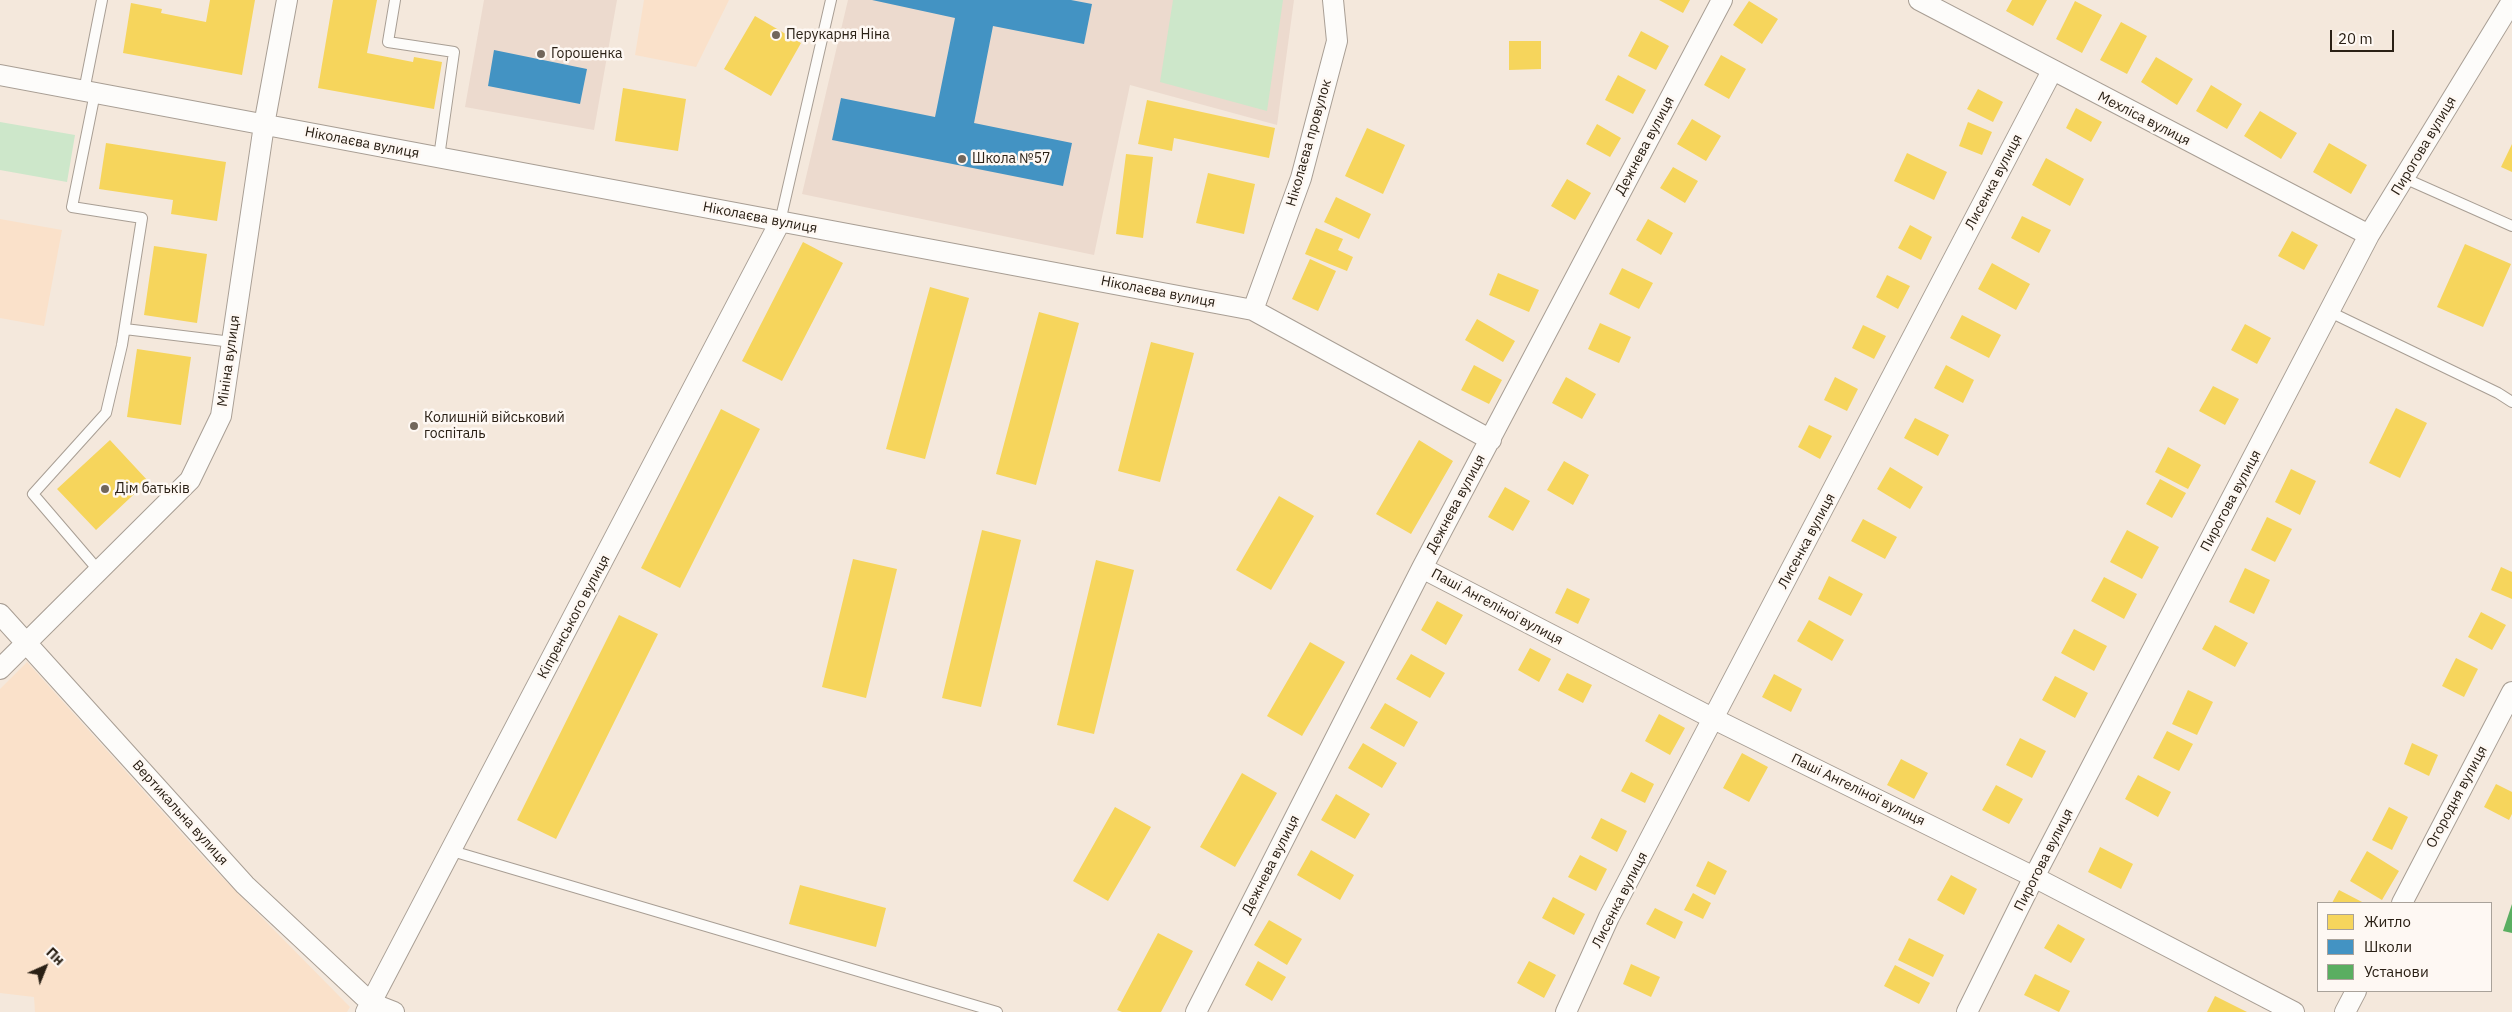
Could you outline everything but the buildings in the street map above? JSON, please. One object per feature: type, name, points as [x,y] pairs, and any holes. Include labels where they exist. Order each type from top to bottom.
[{"type":"street","name":"Мініна вулиця","points":[[0,669],[190,480],[221,416],[264,125],[287,0]]},
{"type":"street","name":"Ніколаєва провулок","points":[[1253,310],[1304,169],[1336,41],[1333,0]]},
{"type":"street","name":"Дежнева вулиця","points":[[1196,1012],[1422,568],[1722,0]]},
{"type":"street","name":"Мехліса вулиця","points":[[1919,0],[2369,235]]},
{"type":"street","name":"Пирогова вулиця","points":[[1967,1012],[2034,877],[2369,235],[2512,0]]},
{"type":"street","name":"Лисенка вулиця","points":[[1566,1012],[1609,917],[2052,71]]},
{"type":"street","name":"Ніколаєва вулиця","points":[[0,75],[1253,310],[1491,440]]},
{"type":"street","name":"Кіпренського вулиця","points":[[368,1008],[452,851],[780,222]]},
{"type":"street","name":"Паші Ангеліної вулиця","points":[[1422,568],[1714,719],[2034,877],[2294,1012]]},
{"type":"street","name":"Вертикальна вулиця","points":[[0,614],[245,885],[368,1008]]},
{"type":"street","name":"Огородня вулиця","points":[[2403,902],[2512,692]]},
{"type":"street","points":[[2345,1012],[2355,992]]},
{"type":"street","points":[[368,1008],[394,1012]]},
{"type":"lane","points":[[99,571],[33,494],[106,413],[125,329],[142,218],[72,206],[102,0]]},
{"type":"lane","points":[[395,0],[388,42],[454,52],[439,157]]},
{"type":"lane","points":[[780,222],[831,0]]},
{"type":"lane","points":[[2404,178],[2512,226]]},
{"type":"lane","points":[[2330,312],[2498,393],[2512,402]]},
{"type":"lane","points":[[125,329],[232,342]]},
{"type":"lane","points":[[452,851],[997,1012]]},
{"type":"shaded area","name":"Горошенка","points":[[484,0],[617,0],[594,130],[465,107]]},
{"type":"shaded area","points":[[644,0],[729,0],[696,67],[635,55]]},
{"type":"shaded area","name":"Школа №57","points":[[848,0],[1294,0],[1277,125],[1130,85],[1094,255],[802,194]]},
{"type":"shaded area","points":[[0,219],[62,230],[44,326],[0,318]]},
{"type":"shaded area","points":[[27,662],[210,865],[350,1007],[347,1012],[35,1012],[34,997],[0,993],[0,689]]},
{"type":"green space","points":[[1173,0],[1283,0],[1267,111],[1160,82]]},
{"type":"green space","points":[[0,122],[75,135],[67,182],[0,170]]},
{"type":"place","name":"Перукарня Ніна","points":[[776,35]]},
{"type":"place","name":"Горошенка","points":[[541,54]]},
{"type":"place","name":"Школа №57","points":[[962,159]]},
{"type":"place","name":"Колишній військовий госпіталь","points":[[414,426]]},
{"type":"place","name":"Дім батьків","points":[[105,489]]}]
